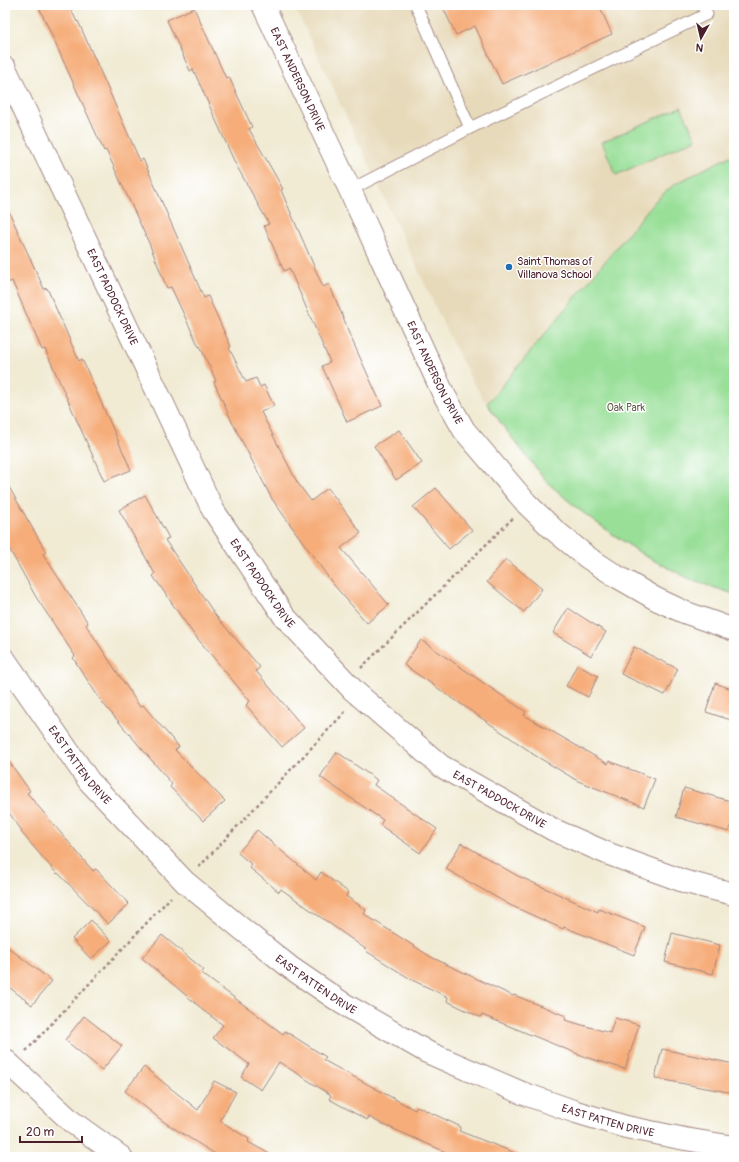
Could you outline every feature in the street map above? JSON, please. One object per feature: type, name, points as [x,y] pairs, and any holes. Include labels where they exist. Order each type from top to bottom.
[{"type":"street","name":"EAST ANDERSON DRIVE","points":[[263,5],[443,393],[464,430],[527,504],[553,529],[587,557],[616,576],[684,612],[734,630]]},
{"type":"street","name":"EAST PADDOCK DRIVE","points":[[5,68],[213,510],[284,616],[353,690],[441,766],[554,830],[609,854],[686,882],[734,894]]},
{"type":"street","name":"EAST PATTEN DRIVE","points":[[5,660],[89,781],[185,882],[242,930],[291,968],[342,1003],[428,1052],[522,1093],[576,1112],[626,1127],[685,1139],[734,1146]]},
{"type":"street","points":[[8,1063],[72,1122],[121,1157]]},
{"type":"lane","points":[[416,5],[470,128]]},
{"type":"lane","points":[[350,190],[470,128],[707,14],[702,5]]},
{"type":"path","points":[[8,1063],[185,882],[351,706],[358,671],[527,504]]},
{"type":"shaded area","name":"Saint Thomas of Villanova School","points":[[294,5],[731,5],[734,10],[734,154],[675,184],[487,404],[471,379],[448,334]]},
{"type":"green space","points":[[681,107],[696,139],[616,175],[602,142]]},
{"type":"green space","name":"Oak Park","points":[[734,154],[734,594],[694,581],[645,556],[578,509],[548,483],[487,404],[655,201],[675,184]]},
{"type":"building","points":[[38,5],[69,5],[77,22],[78,21],[140,161],[143,159],[204,298],[208,296],[231,347],[229,348],[246,382],[256,378],[260,387],[264,385],[274,406],[261,412],[297,482],[311,501],[328,488],[361,533],[341,548],[389,605],[367,623],[333,584],[272,499],[232,422],[214,382],[216,381],[171,287],[167,288],[149,243],[106,150],[104,151]]},
{"type":"building","points":[[442,5],[599,5],[612,34],[502,84],[475,26],[456,35]]},
{"type":"building","points":[[194,8],[226,78],[229,77],[252,127],[249,129],[283,189],[281,190],[323,287],[329,284],[347,329],[382,406],[347,422],[322,366],[330,362],[289,268],[284,271],[264,226],[269,224],[235,163],[193,69],[190,71],[167,20]]},
{"type":"building","points":[[5,203],[44,289],[47,288],[79,361],[82,359],[131,470],[104,481],[45,349],[42,350],[12,281],[5,284]]},
{"type":"building","points":[[399,430],[422,463],[396,480],[374,446]]},
{"type":"building","points":[[5,480],[46,552],[43,554],[88,623],[86,625],[140,707],[143,705],[179,747],[175,750],[225,801],[203,821],[170,787],[172,784],[101,701],[73,658],[75,656],[36,597],[5,541]]},
{"type":"building","points":[[436,488],[472,530],[449,549],[413,507]]},
{"type":"building","points":[[145,495],[169,538],[165,540],[216,616],[260,667],[256,671],[304,728],[282,747],[246,705],[250,701],[192,632],[153,576],[155,574],[119,510]]},
{"type":"building","points":[[506,559],[542,589],[524,612],[487,582]]},
{"type":"building","points":[[568,608],[606,632],[591,656],[553,633]]},
{"type":"building","points":[[421,640],[526,712],[524,715],[608,764],[609,761],[655,779],[644,807],[578,781],[531,753],[404,665]]},
{"type":"building","points":[[634,647],[678,669],[665,695],[621,674]]},
{"type":"building","points":[[577,665],[598,676],[588,697],[566,686]]},
{"type":"building","points":[[715,683],[734,690],[734,721],[706,712]]},
{"type":"building","points":[[337,752],[377,780],[374,785],[437,829],[420,853],[380,825],[383,820],[320,777]]},
{"type":"building","points":[[5,756],[30,791],[27,793],[93,871],[96,869],[129,904],[108,924],[58,873],[57,874],[21,832],[22,831],[5,807]]},
{"type":"building","points":[[684,788],[734,802],[734,815],[729,832],[676,817]]},
{"type":"building","points":[[257,830],[316,880],[321,872],[348,892],[346,896],[366,910],[364,914],[431,957],[513,996],[514,995],[566,1016],[565,1020],[610,1033],[615,1018],[639,1025],[625,1069],[578,1055],[482,1015],[480,1017],[447,1001],[448,997],[412,980],[366,951],[367,950],[281,889],[279,892],[250,868],[252,865],[238,853]]},
{"type":"building","points":[[461,843],[516,875],[598,912],[599,909],[645,927],[634,955],[564,927],[563,929],[510,905],[446,869]]},
{"type":"building","points":[[91,920],[111,941],[91,959],[72,939]]},
{"type":"building","points":[[672,933],[720,945],[713,974],[665,962]]},
{"type":"building","points":[[162,935],[204,970],[201,973],[283,1034],[285,1031],[326,1057],[323,1060],[415,1110],[417,1106],[461,1127],[459,1131],[523,1157],[457,1157],[369,1117],[367,1120],[329,1099],[331,1095],[279,1062],[261,1090],[241,1077],[249,1064],[213,1038],[223,1025],[201,1009],[142,958]]},
{"type":"building","points":[[5,945],[52,981],[32,1005],[5,984]]},
{"type":"building","points":[[84,1016],[122,1046],[102,1070],[65,1040]]},
{"type":"building","points":[[662,1049],[734,1064],[734,1093],[655,1078]]},
{"type":"building","points":[[144,1067],[198,1110],[214,1081],[236,1092],[220,1121],[249,1139],[248,1142],[275,1157],[220,1157],[164,1122],[125,1091]]},
{"type":"place","name":"Saint Thomas of Villanova School","points":[[509,267]]}]
